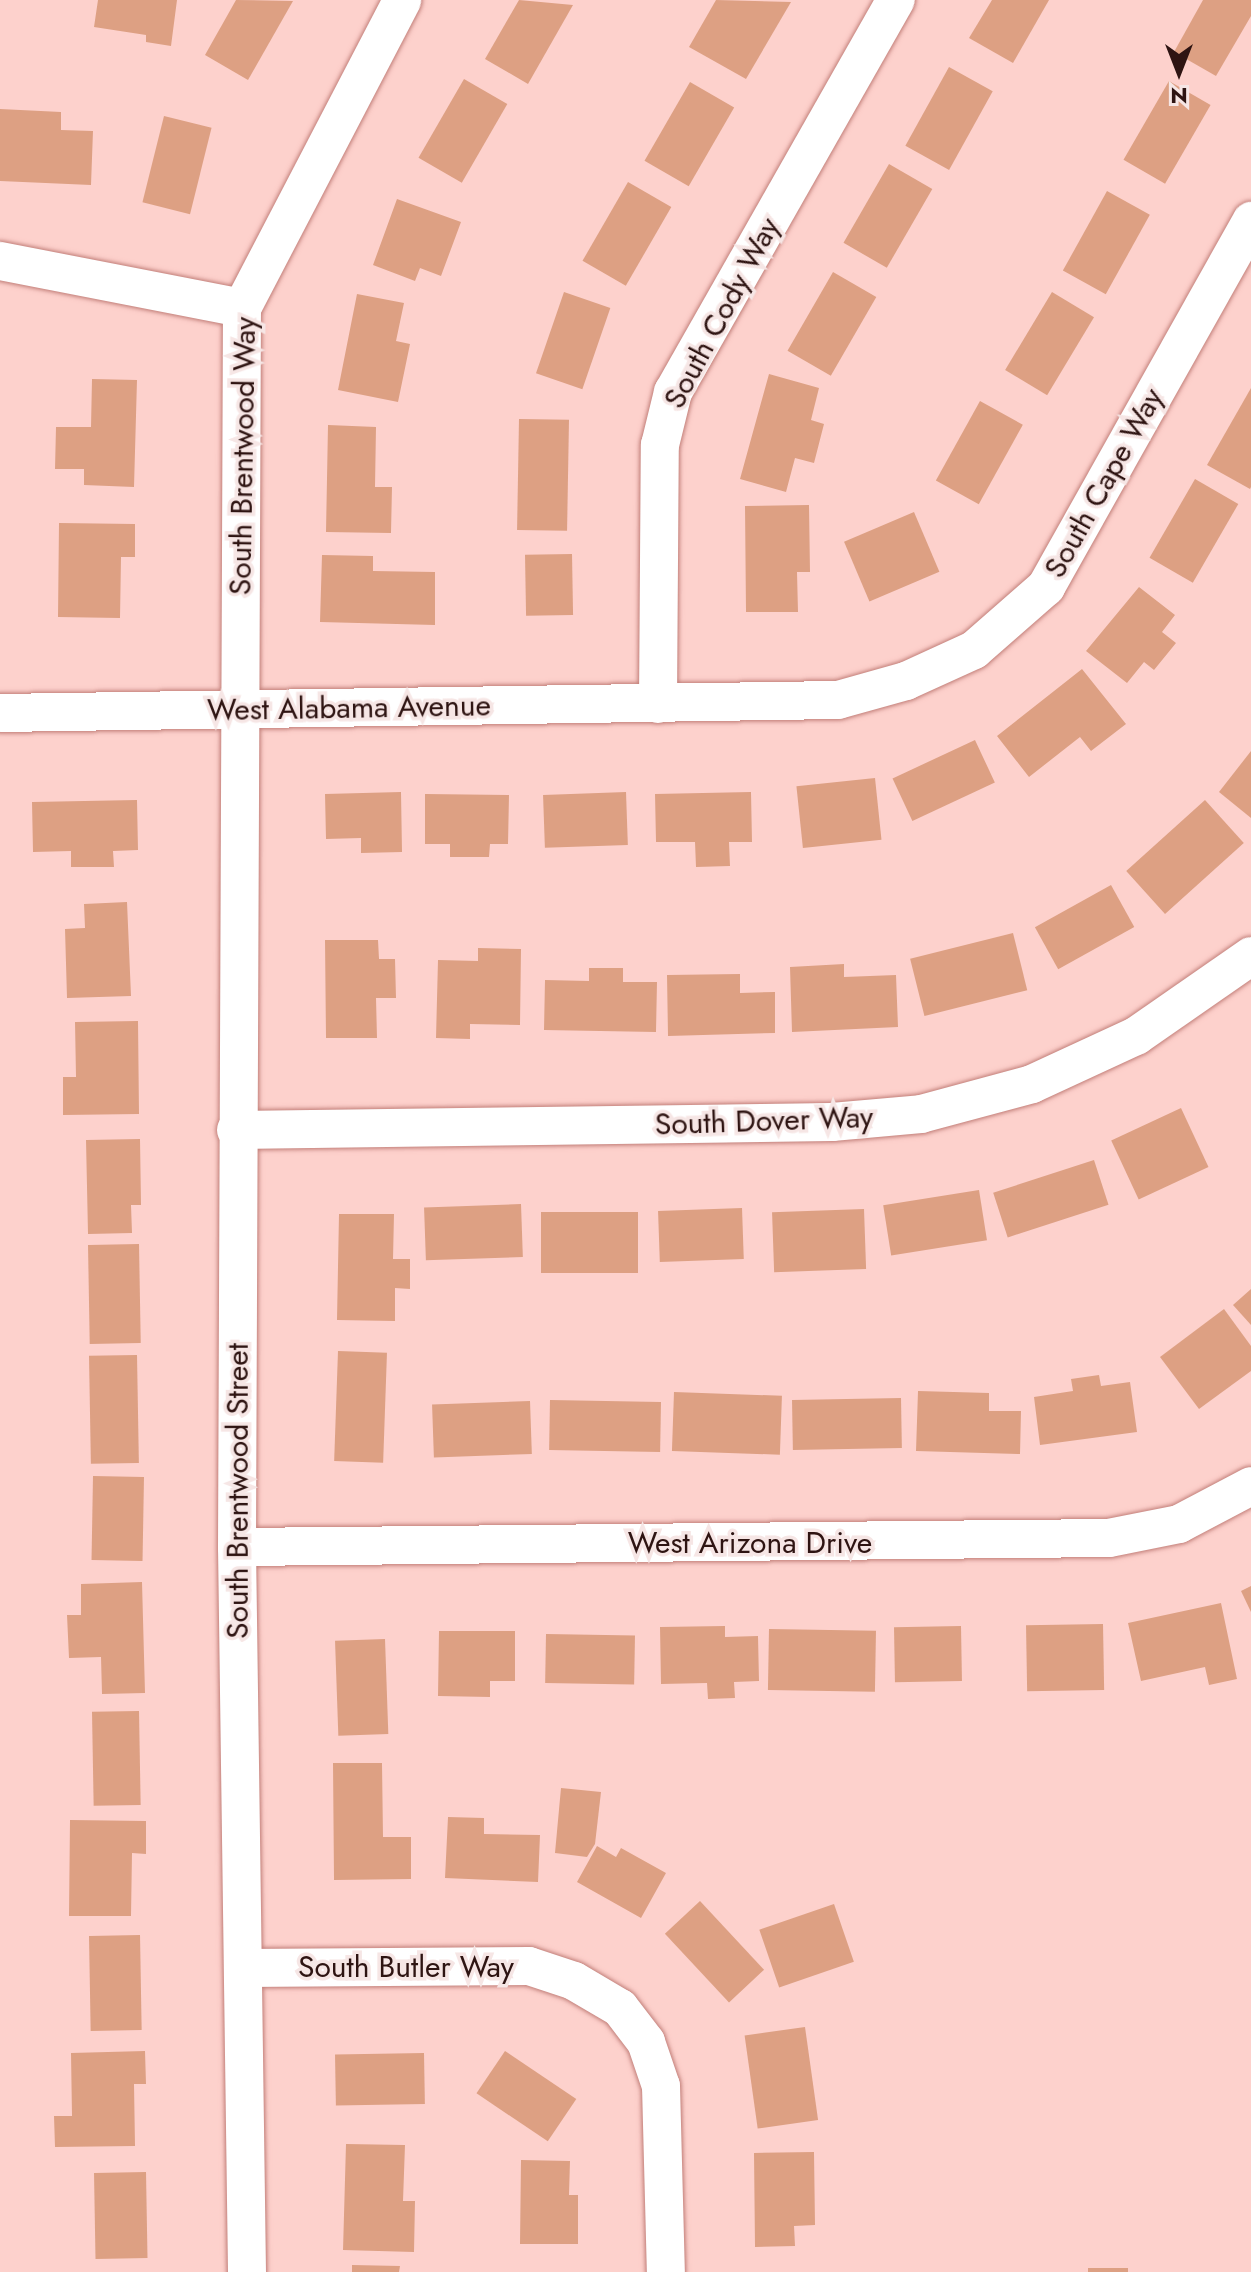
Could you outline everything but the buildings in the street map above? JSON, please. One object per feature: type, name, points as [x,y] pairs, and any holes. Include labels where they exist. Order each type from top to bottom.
[{"type":"street","name":"South Brentwood Way","points":[[239,710],[242,308],[402,0]]},
{"type":"street","name":"South Cody Way","points":[[658,704],[660,445],[673,392],[896,0]]},
{"type":"street","name":"South Cape Way","points":[[658,704],[838,700],[906,681],[974,650],[1046,587],[1251,221]]},
{"type":"street","points":[[0,261],[242,308]]},
{"type":"street","name":"West Alabama Avenue","points":[[0,713],[658,704]]},
{"type":"street","name":"South Brentwood Street","points":[[239,710],[237,1547],[247,2272]]},
{"type":"street","name":"South Dover Way","points":[[236,1130],[832,1122],[921,1114],[1032,1084],[1136,1036],[1251,956]]},
{"type":"street","name":"West Arizona Drive","points":[[237,1547],[1109,1538],[1179,1524],[1251,1486]]},
{"type":"street","name":"South Butler Way","points":[[243,1968],[529,1966],[574,1981],[620,2008],[646,2042],[661,2086],[666,2272]]}]
